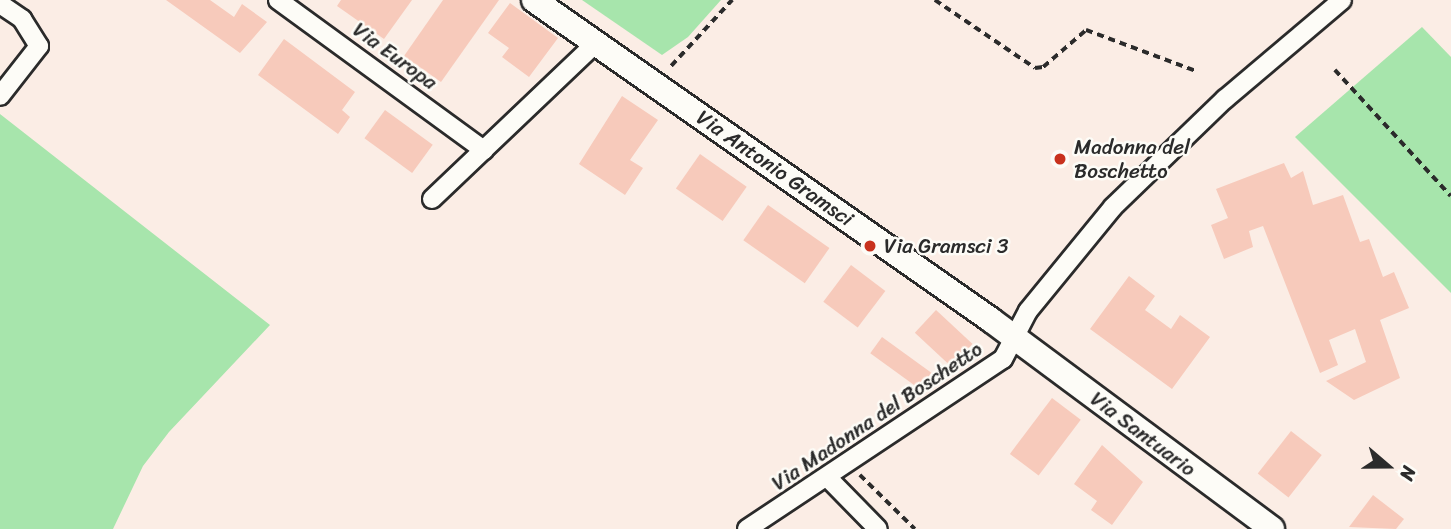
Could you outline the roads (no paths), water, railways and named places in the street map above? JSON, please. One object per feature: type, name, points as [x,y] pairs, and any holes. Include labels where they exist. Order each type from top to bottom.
[{"type":"street","name":"Via Europa","points":[[278,0],[484,150]]},
{"type":"street","name":"Via Antonio Gramsci","points":[[534,0],[1016,338]]},
{"type":"street","name":"Via Madonna del Boschetto","points":[[747,529],[828,478],[1003,359],[1028,312],[1070,254],[1113,207],[1225,99],[1342,0]]},
{"type":"street","points":[[0,4],[22,19],[39,46],[0,96]]},
{"type":"street","points":[[432,199],[596,43]]},
{"type":"street","name":"Via Santuario","points":[[1016,338],[1272,529]]},
{"type":"street","points":[[828,478],[878,529]]},
{"type":"place","name":"Madonna del Boschetto","points":[[1060,159]]},
{"type":"place","name":"Via Gramsci 3","points":[[870,246]]}]
